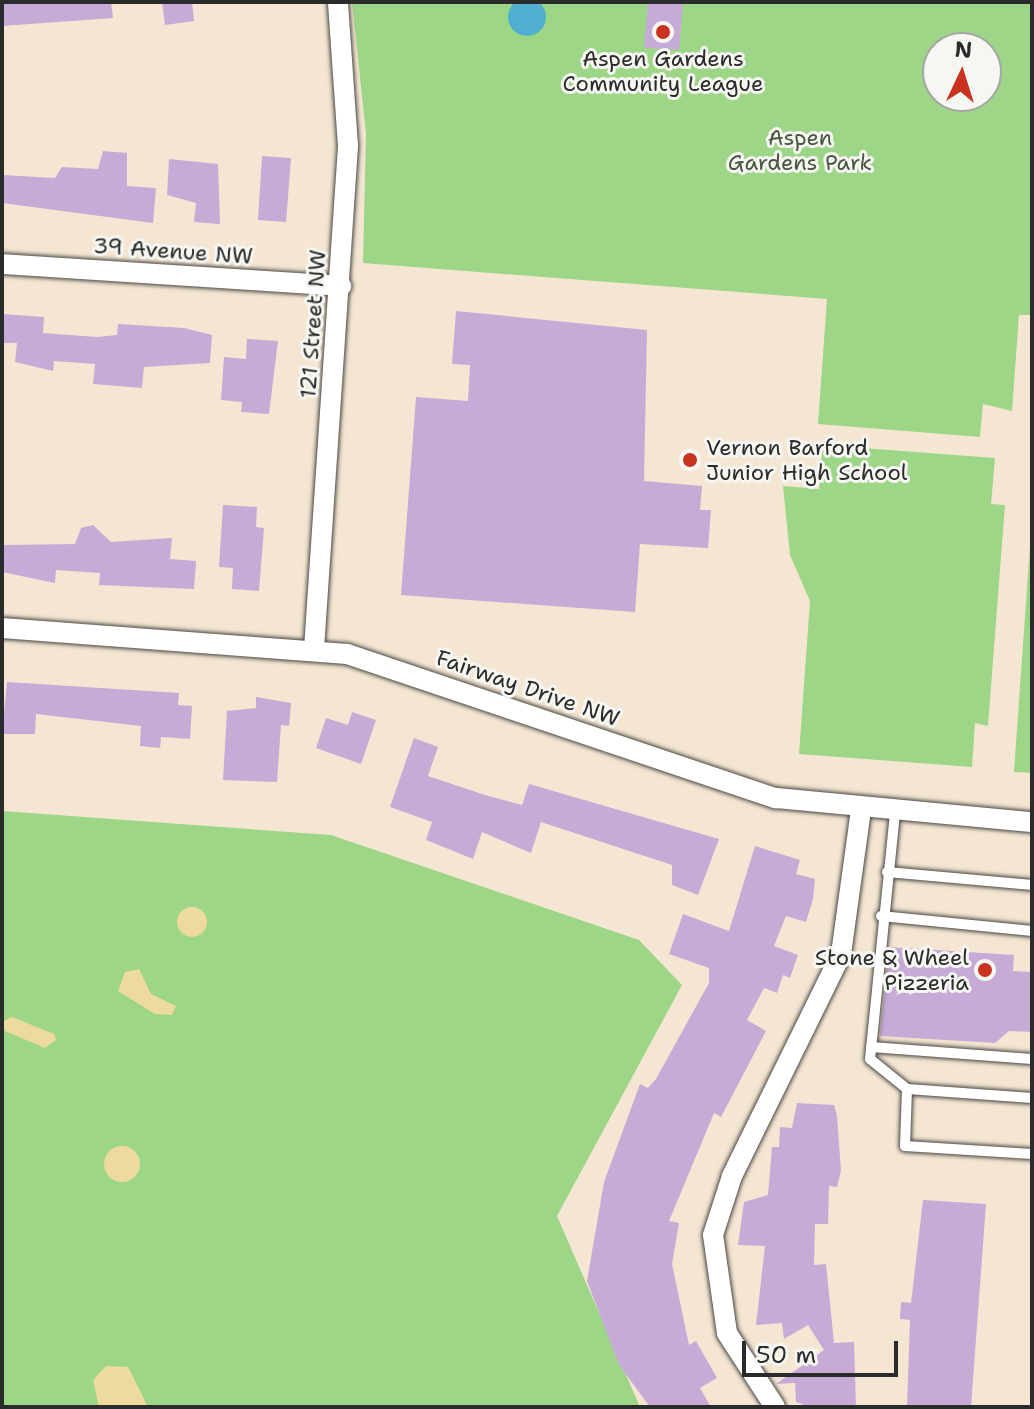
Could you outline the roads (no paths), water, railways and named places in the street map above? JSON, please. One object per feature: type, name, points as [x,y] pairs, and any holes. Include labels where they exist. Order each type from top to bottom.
[{"type":"street","name":"121 Street NW","points":[[314,649],[341,286],[348,121],[338,2]]},
{"type":"street","name":"39 Avenue NW","points":[[2,264],[341,286]]},
{"type":"street","name":"Fairway Drive NW","points":[[2,628],[314,649],[362,657],[759,793],[861,810],[1032,822]]},
{"type":"street","points":[[775,1407],[727,1333],[713,1235],[732,1176],[841,954],[861,810]]},
{"type":"lane","points":[[895,813],[881,916],[870,1059],[907,1089],[1032,1098]]},
{"type":"lane","points":[[887,872],[1032,885]]},
{"type":"lane","points":[[881,916],[1032,931]]},
{"type":"lane","points":[[871,1047],[1032,1059]]},
{"type":"lane","points":[[907,1089],[905,1146],[1032,1154]]},
{"type":"water","points":[[527,-2],[540,4],[546,17],[540,30],[527,36],[514,30],[508,17],[514,4]]},
{"type":"place","name":"Aspen Gardens Community League","points":[[663,32]]},
{"type":"place","name":"Vernon Barford Junior High School","points":[[690,460]]},
{"type":"place","name":"Stone & Wheel Pizzeria","points":[[985,970]]},
{"type":"park label","name":"Aspen Gardens Park","points":[[800,150]]}]
